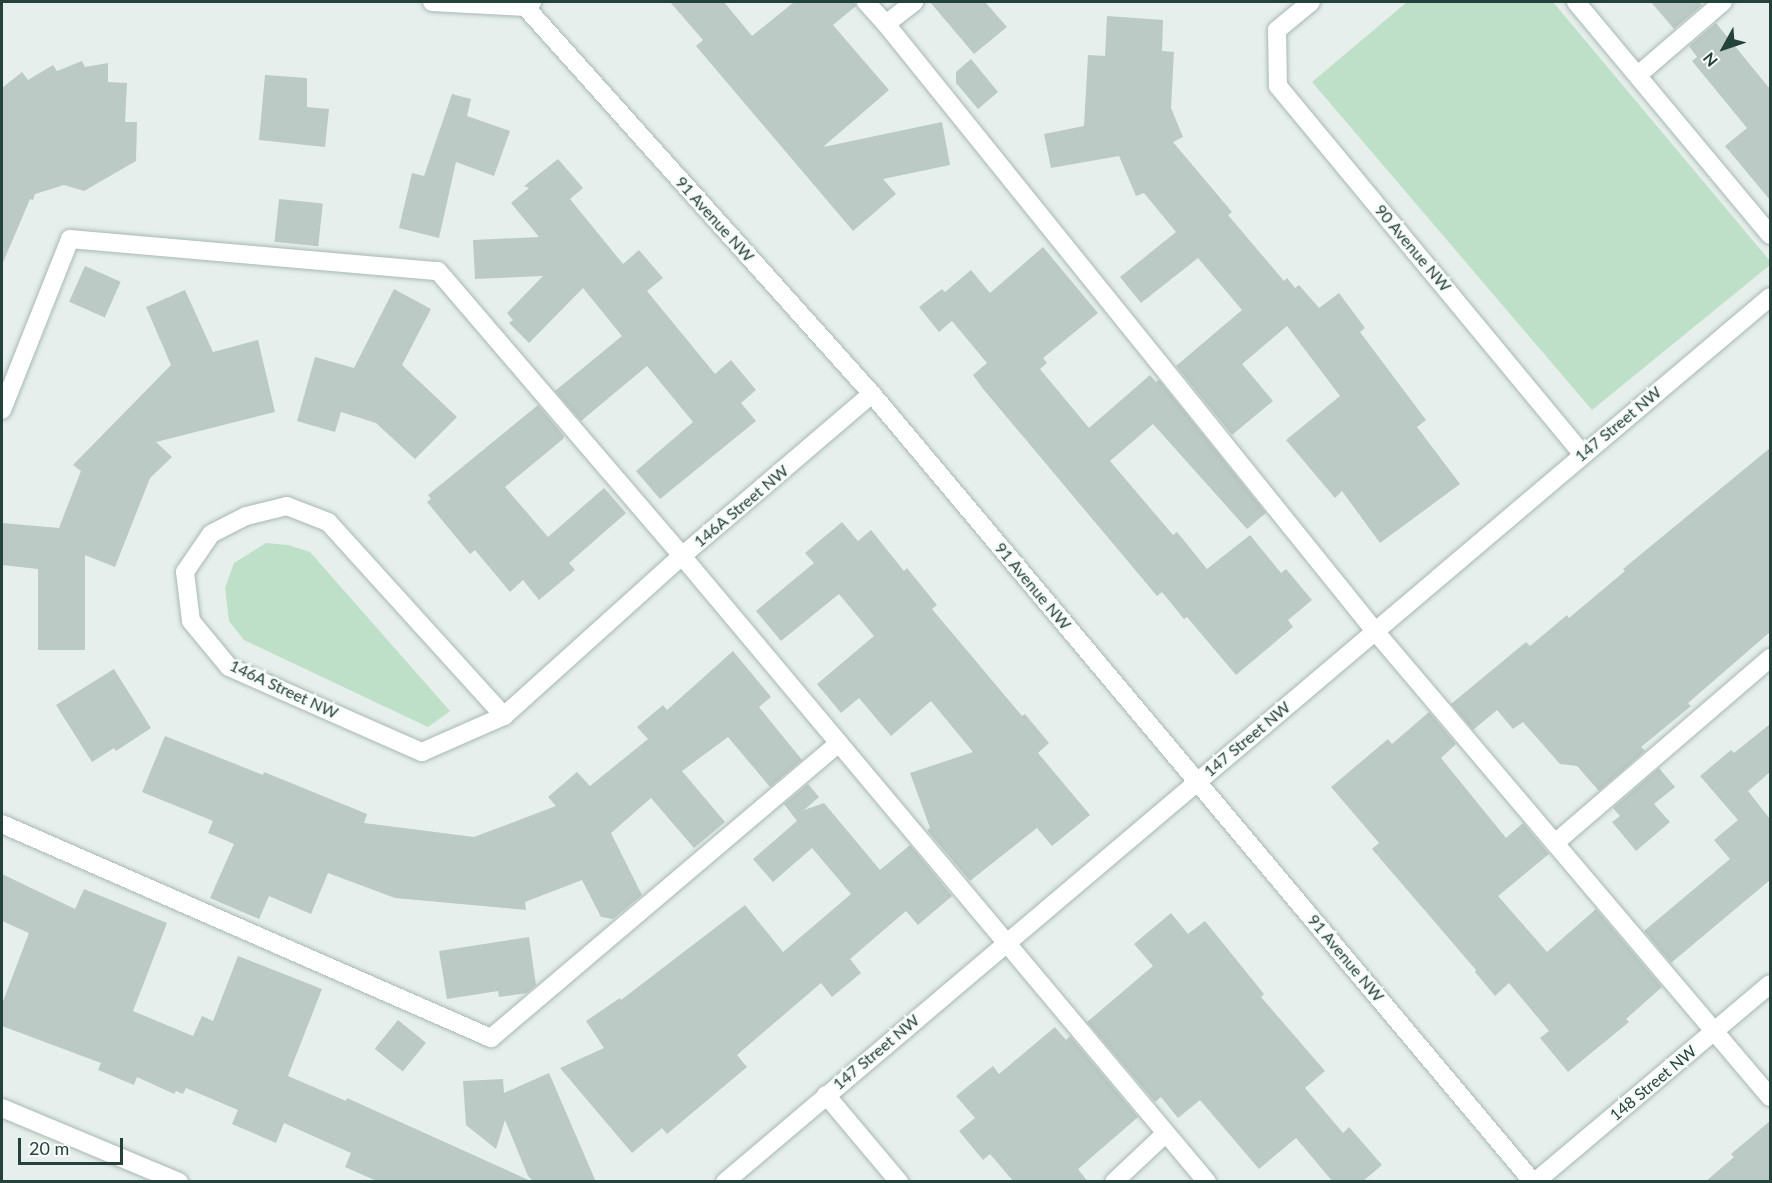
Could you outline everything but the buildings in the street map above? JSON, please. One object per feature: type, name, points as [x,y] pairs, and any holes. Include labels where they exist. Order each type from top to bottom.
[{"type":"street","points":[[432,2],[526,3]]},
{"type":"street","points":[[866,2],[1375,631],[1770,1097]]},
{"type":"street","points":[[886,24],[914,2]]},
{"type":"street","name":"90 Avenue NW","points":[[1311,2],[1277,30],[1278,86],[1582,454]]},
{"type":"street","points":[[1576,2],[1770,235]]},
{"type":"street","points":[[1638,75],[1723,2]]},
{"type":"street","name":"91 Avenue NW","points":[[526,3],[872,394],[1534,1182]]},
{"type":"street","points":[[2,410],[70,238],[438,271],[682,556],[1207,1182]]},
{"type":"street","name":"147 Street NW","points":[[725,1182],[1770,297]]},
{"type":"street","name":"146A Street NW","points":[[504,716],[328,522],[287,506],[246,516],[211,534],[185,572],[191,621],[229,667],[422,752],[504,716],[682,556],[872,394]]},
{"type":"street","points":[[1555,843],[1770,657]]},
{"type":"street","points":[[2,825],[492,1038],[839,743]]},
{"type":"street","name":"148 Street NW","points":[[1534,1182],[1770,984]]},
{"type":"street","points":[[826,1095],[899,1182]]},
{"type":"street","points":[[2,1108],[179,1182]]},
{"type":"street","points":[[1114,1182],[1166,1133]]},
{"type":"green space","points":[[1407,2],[1553,2],[1770,261],[1770,265],[1592,410],[1312,82]]},
{"type":"green space","points":[[266,543],[288,545],[310,552],[450,711],[428,727],[244,640],[229,621],[225,588],[234,563]]}]
